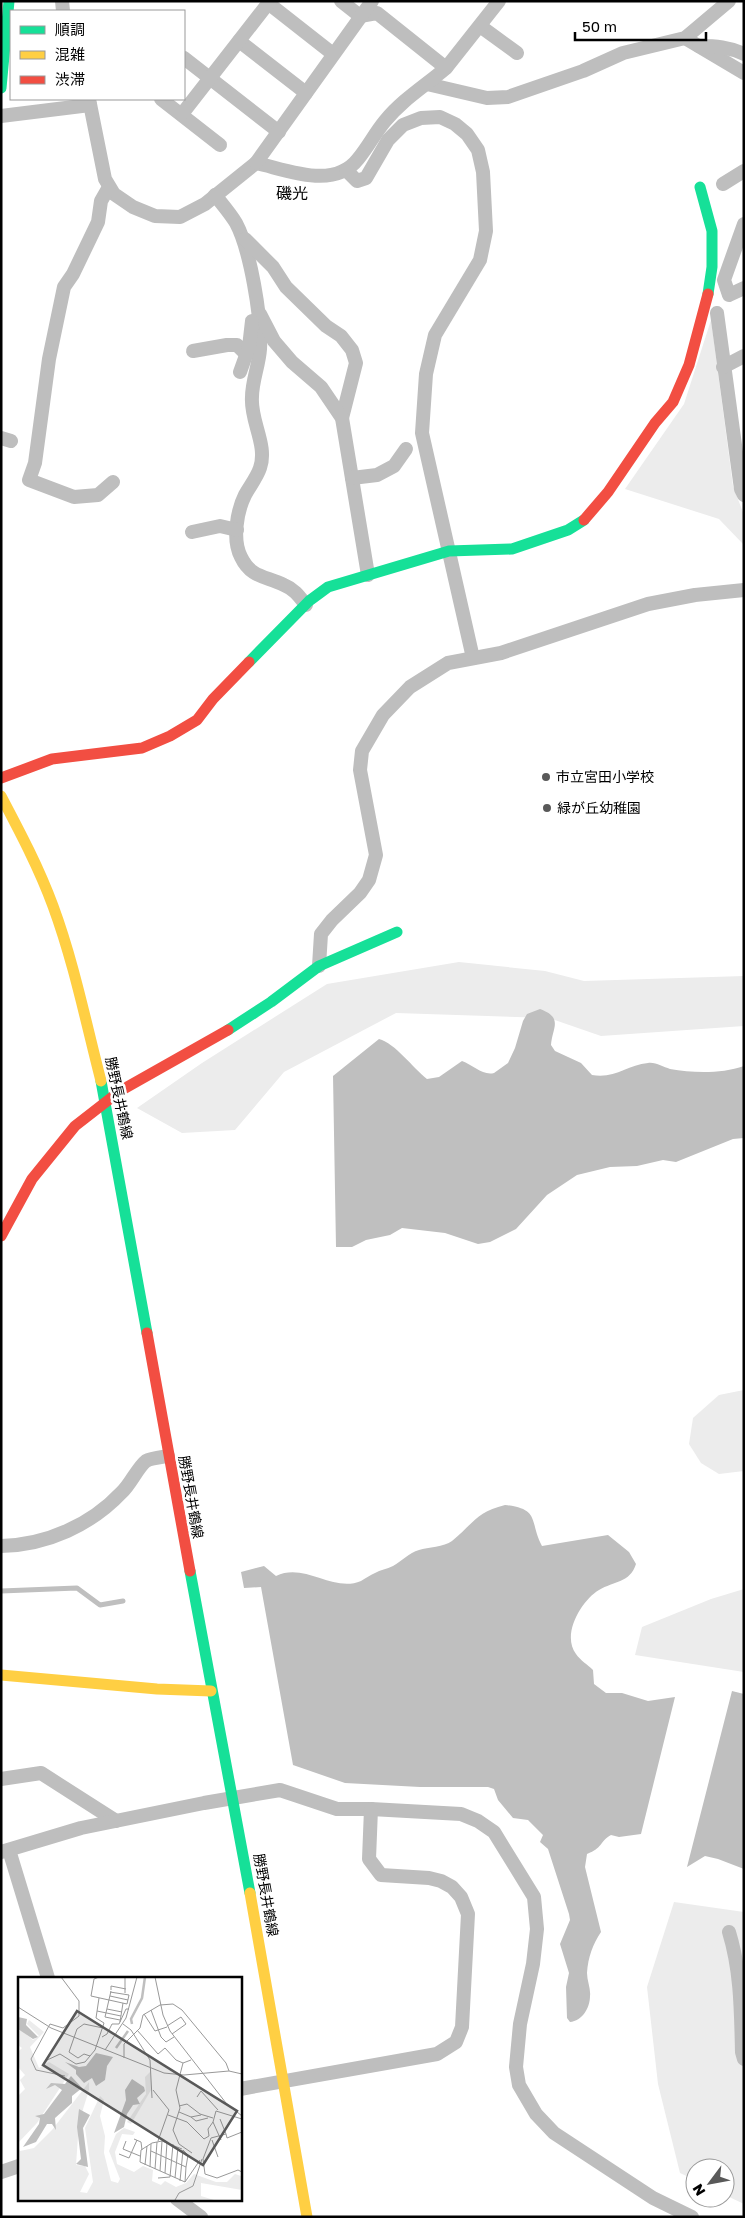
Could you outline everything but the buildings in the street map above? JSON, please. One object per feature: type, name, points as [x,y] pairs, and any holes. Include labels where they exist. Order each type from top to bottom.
[{"type":"street","points":[[1,88],[9,1]]},
{"type":"street","points":[[341,1],[360,16],[376,13],[446,68]]},
{"type":"street","points":[[1,116],[90,102],[104,179],[114,194],[133,207],[155,216],[180,217],[205,204],[256,163],[372,1]]},
{"type":"street","points":[[256,163],[312,176],[328,175],[346,170],[358,160],[384,122],[403,101],[446,68],[499,1]]},
{"type":"street","points":[[427,84],[486,98],[508,97],[556,81],[623,53],[686,38],[729,1]]},
{"type":"street","points":[[182,114],[269,2],[333,54]]},
{"type":"street","points":[[480,26],[517,53]]},
{"type":"street","points":[[686,38],[744,73]]},
{"type":"street","points":[[239,41],[306,93]]},
{"type":"street","points":[[699,46],[726,48],[744,54]]},
{"type":"street","points":[[185,59],[279,132]]},
{"type":"street","points":[[162,100],[220,145]]},
{"type":"street","points":[[346,170],[357,182],[366,178],[388,140],[403,125],[421,118],[440,117],[456,124],[467,134],[478,150],[483,172],[486,222],[480,260],[435,335],[426,374],[422,433],[473,658]]},
{"type":"street","points":[[723,184],[744,171]]},
{"type":"street","points":[[110,187],[101,201],[98,222],[73,274],[64,287],[49,359],[35,463],[29,480],[74,497],[98,495],[113,482]]},
{"type":"street","points":[[1,778],[52,759],[142,748],[170,736],[197,720],[213,699],[306,605],[328,587],[449,551],[512,549],[568,530],[585,519],[608,492],[655,424],[674,402],[688,365],[708,303],[711,276],[712,231],[700,188]]},
{"type":"street","points":[[215,195],[236,222],[248,252],[257,309],[260,348],[252,398],[254,424],[262,453],[260,468],[244,497],[236,542],[241,558],[254,574],[283,584],[296,592],[306,605]]},
{"type":"street","points":[[744,224],[724,280],[729,295],[744,288]]},
{"type":"street","points":[[240,233],[273,267],[286,287],[326,326],[341,336],[352,350],[356,363],[342,418],[368,574]]},
{"type":"street","points":[[240,372],[249,347],[251,325],[257,309]]},
{"type":"street","points":[[257,309],[274,341],[292,362],[321,387],[342,418]]},
{"type":"street","points":[[718,313],[723,367],[738,429],[741,489],[744,495]]},
{"type":"street","points":[[193,351],[227,345],[237,346],[246,354]]},
{"type":"street","points":[[723,367],[744,356]]},
{"type":"street","points":[[352,478],[377,474],[394,466],[406,449]]},
{"type":"street","points":[[192,532],[220,526],[237,530]]},
{"type":"street","points":[[320,966],[321,934],[332,920],[360,893],[369,880],[376,855],[360,770],[362,751],[383,715],[410,686],[448,663],[501,653],[648,604],[696,595],[744,590]]},
{"type":"street","name":"勝野長井鶴線","points":[[1,796],[38,868],[50,898],[73,968],[106,1103],[168,1456],[211,1691],[233,1798],[307,2217]]},
{"type":"street","points":[[1,1236],[32,1179],[75,1126],[120,1091],[221,1034],[271,1002],[320,966],[398,932]]},
{"type":"street","points":[[1,1546],[31,1542],[83,1525],[103,1511],[125,1490],[146,1461],[168,1456]]},
{"type":"street","points":[[1,1675],[157,1689],[211,1691]]},
{"type":"street","points":[[1,1778],[41,1773],[116,1821]]},
{"type":"street","points":[[48,1977],[5,1851],[81,1828],[280,1790],[337,1809],[461,1814],[478,1820],[494,1832],[534,1897],[536,1929],[533,1964],[520,2024],[516,2067],[519,2085],[536,2114],[554,2133],[653,2198],[692,2217]]},
{"type":"street","points":[[241,2089],[437,2054],[456,2042],[462,2027],[468,1914],[461,1897],[452,1887],[441,1881],[381,1875],[370,1859],[372,1809]]},
{"type":"street","points":[[728,1932],[735,1953],[740,1983],[742,2052],[744,2059]]},
{"type":"street","points":[[1,2172],[18,2166]]},
{"type":"street","points":[[178,2200],[201,2217]]},
{"type":"shaded area","points":[[711,320],[733,486],[744,515],[744,545],[719,519],[625,489],[684,404]]},
{"type":"shaded area","points":[[459,962],[545,971],[584,981],[744,976],[744,1026],[601,1036],[549,1018],[396,1013],[284,1072],[235,1130],[182,1133],[137,1108],[202,1063],[327,984]]},
{"type":"shaded area","points":[[540,1009],[547,1012],[554,1020],[551,1045],[555,1051],[581,1063],[592,1075],[608,1075],[648,1063],[670,1069],[697,1072],[717,1072],[744,1066],[744,1138],[733,1139],[676,1162],[663,1160],[637,1166],[610,1167],[577,1175],[547,1195],[516,1229],[490,1242],[478,1244],[445,1233],[402,1228],[390,1235],[366,1240],[352,1247],[336,1247],[333,1076],[379,1039],[391,1045],[427,1079],[439,1077],[462,1061],[482,1072],[494,1073],[508,1063],[527,1014]]},
{"type":"shaded area","points":[[744,1390],[744,1471],[719,1474],[701,1463],[689,1444],[693,1418],[719,1395]]},
{"type":"shaded area","points":[[505,1505],[516,1507],[529,1513],[542,1546],[608,1535],[629,1552],[636,1564],[630,1575],[599,1590],[586,1601],[580,1609],[572,1628],[572,1646],[576,1654],[593,1670],[594,1684],[606,1693],[622,1693],[648,1701],[675,1697],[641,1834],[619,1837],[611,1835],[596,1849],[587,1854],[585,1867],[601,1932],[593,1946],[588,1962],[589,2005],[582,2016],[570,2022],[567,2018],[566,1987],[569,1973],[560,1944],[570,1920],[548,1849],[540,1842],[543,1835],[528,1820],[513,1818],[498,1800],[494,1789],[488,1787],[420,1787],[345,1783],[293,1765],[261,1587],[244,1588],[241,1572],[264,1566],[276,1576],[298,1573],[350,1584],[393,1566],[415,1551],[449,1543],[481,1515]]},
{"type":"shaded area","points":[[744,1589],[744,1672],[635,1655],[642,1627],[711,1599]]},
{"type":"shaded area","points":[[732,1691],[744,1694],[744,1869],[705,1856],[687,1867]]},
{"type":"shaded area","points":[[674,1902],[744,1912],[744,2204],[735,2200],[735,2158],[685,2158],[685,2175],[680,2173],[658,2084],[647,1987]]},
{"type":"waterway","points":[[1,1591],[77,1588],[100,1605],[123,1601]]},
{"type":"traffic: fast","points":[[1,88],[9,1]]},
{"type":"traffic: fast","points":[[700,187],[712,231],[712,267],[708,294]]},
{"type":"traffic: fast","points":[[249,662],[309,601],[328,587],[449,551],[512,549],[568,530],[584,520]]},
{"type":"traffic: fast","points":[[228,1030],[271,1002],[319,966],[397,932]]},
{"type":"traffic: fast","points":[[101,1081],[147,1333]]},
{"type":"traffic: fast","points":[[190,1571],[250,1893]]},
{"type":"traffic: slow","points":[[1,796],[35,864],[53,906],[73,971],[101,1081]]},
{"type":"traffic: slow","points":[[1,1675],[157,1689],[211,1691]]},
{"type":"traffic: slow","points":[[250,1893],[307,2217]]},
{"type":"traffic: jam","points":[[584,520],[608,492],[655,423],[673,402],[689,365],[708,294]]},
{"type":"traffic: jam","points":[[1,778],[52,759],[142,748],[170,736],[197,720],[213,699],[249,662]]},
{"type":"traffic: jam","points":[[1,1236],[32,1179],[75,1126],[120,1091],[228,1030]]},
{"type":"traffic: jam","points":[[147,1333],[190,1571]]},
{"type":"place","name":"市立宮田小学校","points":[[546,777]]},
{"type":"place","name":"緑が丘幼稚園","points":[[547,808]]},
{"type":"district","name":"磯光","points":[[292,193]]}]
